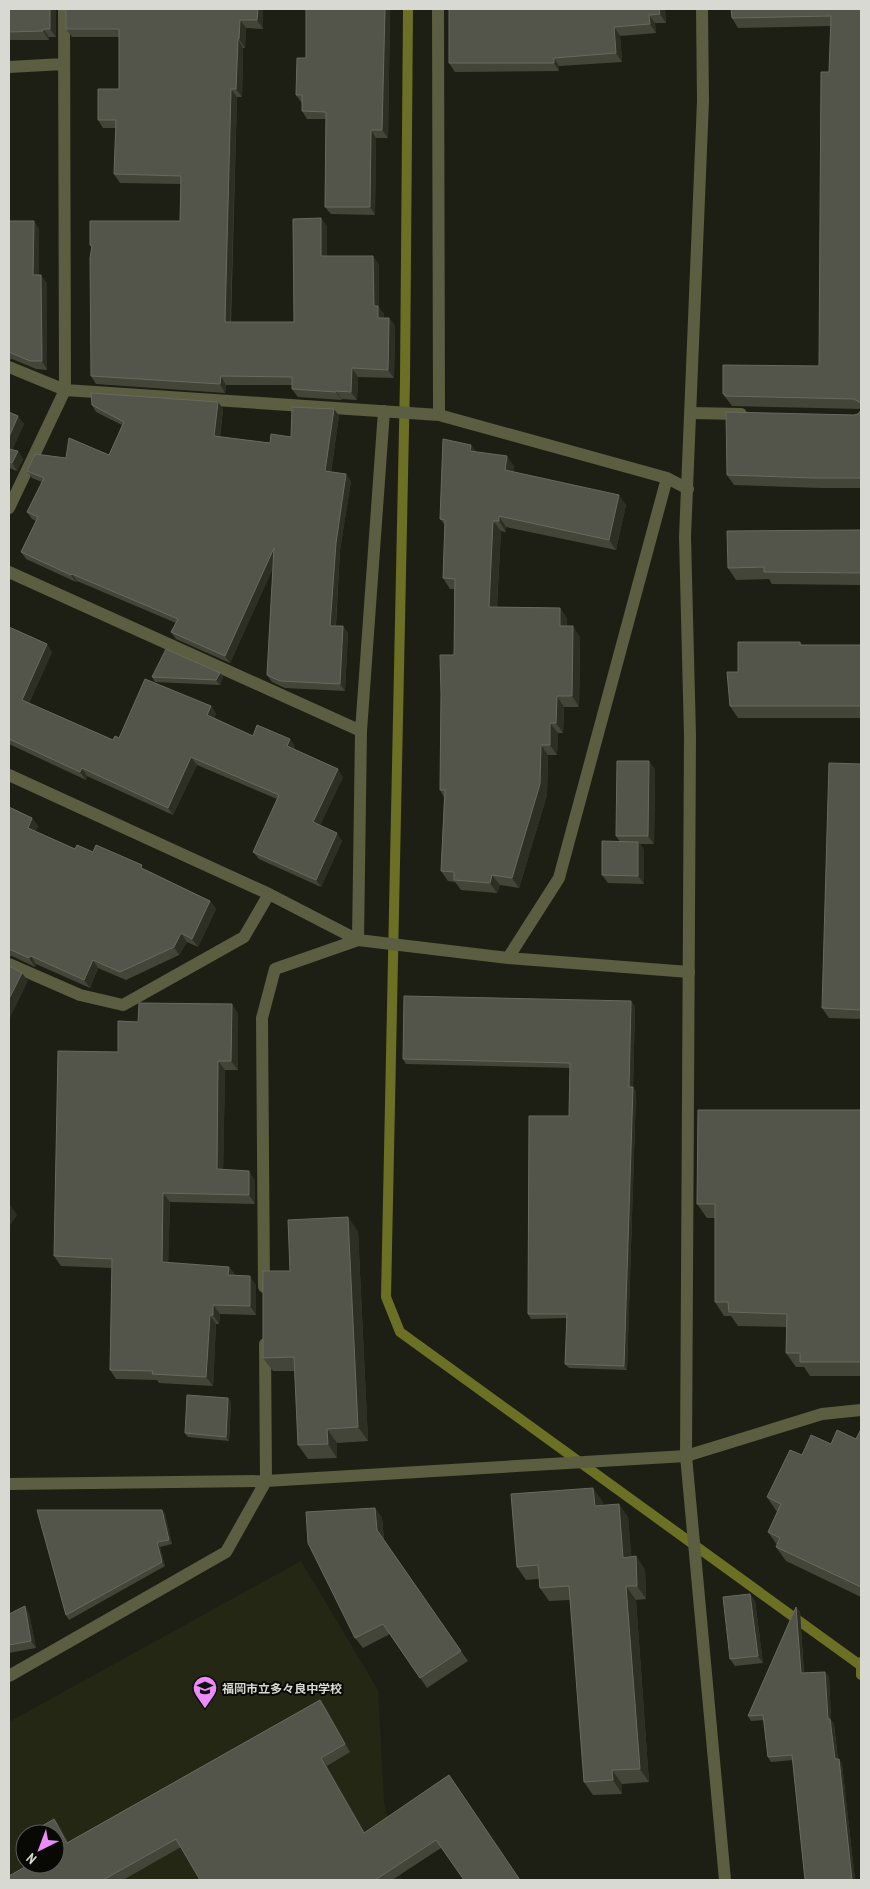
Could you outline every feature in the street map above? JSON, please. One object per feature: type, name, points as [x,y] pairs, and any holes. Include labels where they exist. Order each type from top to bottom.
[{"type":"street","points":[[9,508],[65,390],[64,9]]},
{"type":"street","points":[[438,9],[440,415]]},
{"type":"street","points":[[702,9],[704,101],[685,537],[690,736],[686,1456],[725,1880]]},
{"type":"street","points":[[9,67],[63,64]]},
{"type":"street","points":[[9,367],[65,390],[440,415],[667,478],[688,489]]},
{"type":"street","points":[[358,940],[361,731],[384,411]]},
{"type":"street","points":[[691,413],[757,414]]},
{"type":"street","points":[[508,958],[559,878],[667,478]]},
{"type":"street","points":[[9,572],[361,731]]},
{"type":"street","points":[[9,775],[269,894],[358,940],[508,958],[689,972]]},
{"type":"street","points":[[9,964],[80,995],[123,1005],[244,937],[269,894]]},
{"type":"street","points":[[264,1304],[262,1018],[266,1002],[275,969],[358,940]]},
{"type":"street","points":[[9,1676],[226,1552],[266,1481],[265,1334]]},
{"type":"street","points":[[9,1484],[266,1481],[686,1456],[822,1414],[861,1410]]},
{"type":"shaded area","name":"福岡市立多々良中学校","points":[[301,1561],[378,1690],[384,1802],[402,1880],[9,1880],[9,1722]]},
{"type":"building","points":[[9,9],[50,9],[50,29],[9,32]]},
{"type":"building","points":[[66,9],[258,9],[257,20],[240,20],[236,89],[231,89],[225,322],[294,322],[293,219],[321,218],[321,256],[373,256],[374,306],[378,306],[378,318],[389,318],[388,370],[352,368],[351,392],[292,389],[292,377],[221,376],[220,384],[91,376],[90,258],[92,246],[90,245],[90,221],[180,221],[181,176],[114,174],[116,120],[98,120],[98,89],[119,89],[119,29],[66,29]]},
{"type":"building","points":[[306,9],[385,9],[382,130],[371,130],[370,207],[325,207],[326,112],[302,111],[302,95],[296,95],[297,58],[306,58]]},
{"type":"building","points":[[449,9],[659,9],[660,14],[649,15],[650,24],[614,27],[616,53],[554,58],[554,63],[449,63]]},
{"type":"building","points":[[731,9],[861,9],[861,403],[854,399],[725,396],[723,394],[723,365],[819,366],[821,72],[829,72],[831,16],[732,18]]},
{"type":"building","points":[[9,221],[34,221],[33,275],[41,275],[42,361],[30,361],[9,352]]},
{"type":"building","points":[[91,393],[218,402],[214,436],[270,443],[271,434],[291,437],[292,407],[334,409],[325,471],[346,474],[336,543],[330,626],[343,626],[340,684],[280,681],[267,675],[274,548],[225,656],[171,632],[178,619],[71,575],[21,552],[38,517],[27,512],[44,478],[27,471],[35,454],[66,458],[69,438],[109,455],[124,422],[92,405]]},
{"type":"building","points":[[861,410],[861,478],[727,475],[726,412],[854,415],[858,414]]},
{"type":"building","points":[[9,412],[18,416],[9,437]]},
{"type":"building","points":[[443,439],[471,445],[470,451],[507,456],[505,470],[619,495],[609,540],[499,516],[499,521],[493,521],[489,607],[560,608],[560,626],[573,626],[572,696],[557,696],[556,723],[550,723],[550,745],[541,745],[540,784],[512,878],[492,875],[490,883],[454,880],[454,872],[441,871],[445,790],[440,790],[440,655],[454,655],[455,579],[443,578],[445,520],[440,519]]},
{"type":"building","points":[[9,449],[18,451],[12,463],[9,462]]},
{"type":"building","points":[[861,530],[861,573],[764,572],[764,567],[728,568],[727,531]]},
{"type":"building","points":[[9,627],[47,644],[22,700],[113,740],[115,736],[119,738],[145,679],[211,706],[207,715],[253,736],[257,725],[290,739],[287,746],[338,769],[313,822],[337,833],[316,880],[253,852],[279,795],[191,757],[168,808],[82,768],[80,772],[9,739]]},
{"type":"building","points":[[738,642],[800,642],[800,645],[861,645],[861,706],[730,706],[727,672],[738,672]]},
{"type":"building","points":[[166,649],[220,673],[216,680],[152,677]]},
{"type":"building","points":[[617,761],[649,761],[648,836],[616,836]]},
{"type":"building","points":[[829,763],[861,764],[861,1010],[822,1008]]},
{"type":"building","points":[[9,807],[32,818],[28,828],[75,849],[77,845],[93,852],[96,845],[142,865],[141,868],[210,901],[192,939],[181,933],[174,947],[120,972],[93,960],[84,980],[31,956],[29,958],[9,949]]},
{"type":"building","points":[[602,841],[638,842],[638,876],[602,875]]},
{"type":"building","points":[[9,966],[22,973],[9,999]]},
{"type":"building","points":[[404,996],[631,1001],[629,1087],[633,1087],[624,1366],[565,1364],[567,1314],[528,1314],[529,1116],[569,1116],[570,1063],[403,1059]]},
{"type":"building","points":[[139,1003],[232,1004],[231,1061],[218,1061],[217,1169],[249,1171],[249,1195],[163,1193],[162,1262],[229,1267],[228,1275],[250,1276],[250,1306],[213,1305],[213,1315],[210,1315],[206,1377],[152,1374],[153,1371],[110,1370],[112,1259],[54,1256],[58,1051],[118,1052],[118,1021],[138,1022]]},
{"type":"building","points":[[698,1110],[861,1110],[861,1362],[800,1362],[800,1353],[786,1353],[787,1314],[729,1312],[728,1302],[715,1302],[715,1204],[697,1204]]},
{"type":"building","points":[[348,1217],[358,1427],[327,1429],[328,1444],[298,1445],[294,1357],[263,1358],[263,1271],[290,1271],[288,1220]]},
{"type":"building","points":[[187,1395],[228,1398],[226,1437],[185,1433]]},
{"type":"building","points":[[861,1429],[861,1587],[776,1547],[780,1538],[768,1532],[781,1504],[767,1497],[790,1450],[802,1455],[811,1435],[831,1444],[837,1430],[856,1439]]},
{"type":"building","points":[[593,1488],[595,1506],[619,1504],[623,1558],[636,1556],[637,1586],[626,1586],[640,1769],[612,1770],[613,1780],[584,1782],[569,1586],[540,1588],[538,1565],[517,1567],[511,1494]]},
{"type":"building","points":[[375,1508],[377,1530],[461,1651],[420,1678],[383,1624],[355,1638],[308,1543],[306,1512]]},
{"type":"building","points":[[37,1510],[162,1510],[169,1540],[157,1542],[162,1562],[66,1615]]},
{"type":"building","points":[[750,1594],[758,1656],[730,1659],[723,1597]]},
{"type":"building","points":[[25,1606],[31,1641],[9,1645],[9,1614]]},
{"type":"building","points":[[796,1607],[801,1673],[825,1672],[828,1719],[830,1719],[835,1759],[839,1759],[852,1880],[805,1880],[792,1755],[768,1757],[763,1715],[748,1716]]},
{"type":"building","points":[[320,1700],[345,1744],[321,1758],[364,1833],[449,1775],[520,1880],[464,1880],[436,1840],[375,1880],[200,1880],[176,1839],[103,1880],[9,1880],[9,1876],[15,1873],[65,1874],[65,1839],[67,1843]]},
{"type":"building","points":[[54,1819],[57,1824],[45,1824]]},
{"type":"waterway","points":[[408,9],[405,380],[386,1297],[400,1332],[860,1665]]},
{"type":"waterway","points":[[861,1662],[861,1675]]},
{"type":"place","name":"福岡市立多々良中学校","points":[[205,1709]]}]
